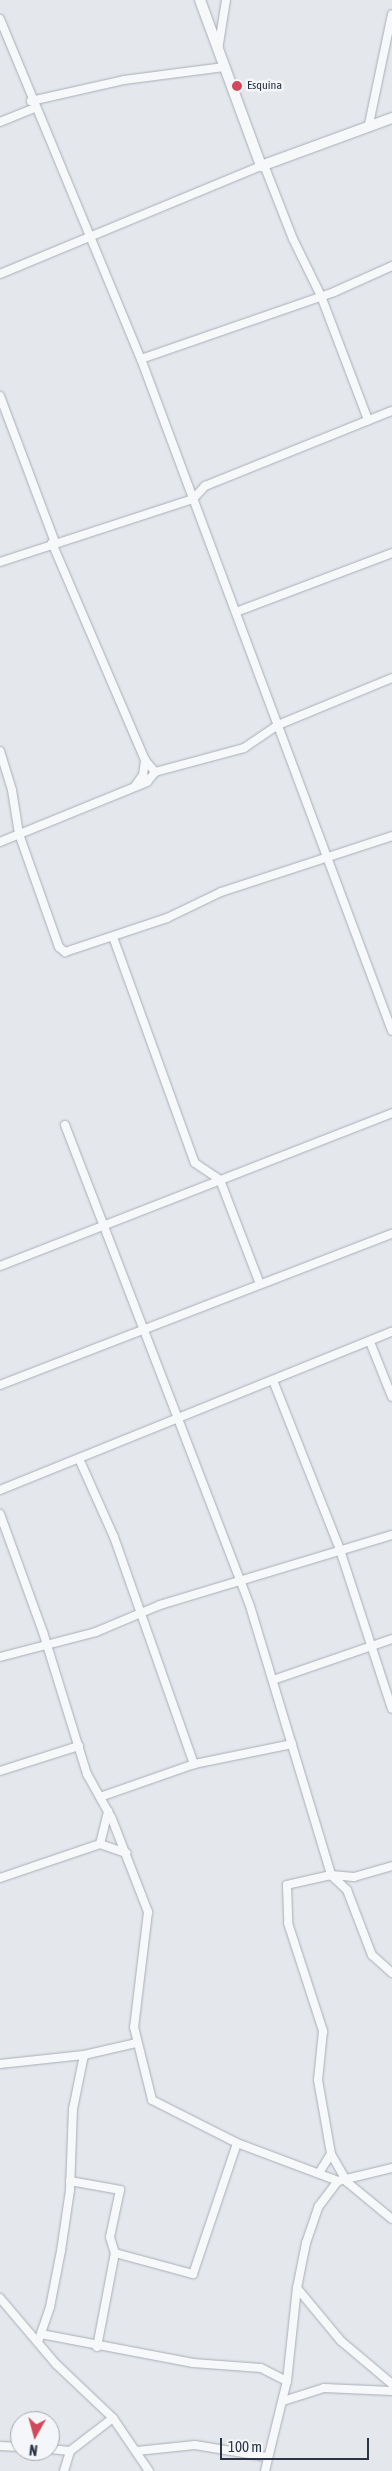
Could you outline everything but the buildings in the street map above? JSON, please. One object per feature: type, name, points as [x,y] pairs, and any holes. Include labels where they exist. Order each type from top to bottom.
[{"type":"street","points":[[200,0],[263,165],[293,239],[321,296],[368,420]]},
{"type":"street","points":[[218,50],[226,0]]},
{"type":"street","points":[[369,124],[392,14]]},
{"type":"street","points":[[0,20],[32,104],[92,239],[141,359],[392,1031]]},
{"type":"street","points":[[0,122],[32,104],[124,80],[224,67]]},
{"type":"street","points":[[0,274],[92,239],[263,165],[369,124],[392,118]]},
{"type":"street","points":[[141,359],[321,296],[392,266]]},
{"type":"street","points":[[0,396],[4,420],[53,542],[146,760],[155,772]]},
{"type":"street","points":[[0,562],[53,542],[193,499],[206,486],[392,411]]},
{"type":"street","points":[[236,612],[392,553]]},
{"type":"street","points":[[0,842],[147,782],[155,772],[244,748],[278,726],[392,678]]},
{"type":"street","points":[[0,751],[12,790],[19,834],[59,947],[71,952],[113,937],[221,892],[392,836]]},
{"type":"street","points":[[135,786],[143,775],[146,760]]},
{"type":"street","points":[[113,937],[195,1163],[220,1180],[260,1284]]},
{"type":"street","points":[[0,1266],[392,1113]]},
{"type":"street","points":[[65,1125],[145,1328],[239,1581],[273,1680],[331,1875],[347,1890],[372,1954],[392,1974]]},
{"type":"street","points":[[0,1385],[392,1234]]},
{"type":"street","points":[[0,1490],[80,1461],[178,1419],[274,1383],[392,1332]]},
{"type":"street","points":[[370,1342],[392,1397]]},
{"type":"street","points":[[274,1383],[340,1550],[373,1644],[392,1709]]},
{"type":"street","points":[[80,1461],[142,1614],[194,1764]]},
{"type":"street","points":[[0,1514],[46,1644],[78,1746],[126,1853],[148,1912],[134,2016],[136,2043],[148,2091],[157,2106],[237,2143],[342,2180],[392,2219]]},
{"type":"street","points":[[0,1657],[96,1632],[142,1614],[239,1581],[392,1535]]},
{"type":"street","points":[[273,1680],[392,1639]]},
{"type":"street","points":[[100,1797],[194,1764],[292,1744]]},
{"type":"street","points":[[0,1771],[78,1746]]},
{"type":"street","points":[[100,1844],[108,1811]]},
{"type":"street","points":[[0,1878],[100,1844],[126,1853]]},
{"type":"street","points":[[342,2180],[331,2154],[318,2080],[323,2031],[288,1923],[285,1894],[287,1885],[331,1875],[354,1877],[392,1866]]},
{"type":"street","points":[[0,2064],[84,2055],[136,2043]]},
{"type":"street","points":[[40,2338],[61,2251],[70,2181],[73,2109],[84,2055]]},
{"type":"street","points":[[115,2253],[193,2274],[237,2143]]},
{"type":"street","points":[[319,2173],[331,2154]]},
{"type":"street","points":[[264,2471],[287,2381],[297,2288],[319,2206],[342,2180],[392,2168]]},
{"type":"street","points":[[70,2181],[120,2190],[110,2237],[115,2253],[97,2347]]},
{"type":"street","points":[[297,2288],[341,2341],[392,2384]]},
{"type":"street","points":[[1,2302],[40,2338],[56,2364],[113,2418],[138,2451],[148,2471]]},
{"type":"street","points":[[40,2338],[193,2363],[261,2368],[287,2381]]},
{"type":"street","points":[[283,2401],[324,2388],[392,2391]]},
{"type":"street","points":[[64,2471],[70,2451],[113,2418]]},
{"type":"street","points":[[138,2451],[195,2445],[267,2457]]},
{"type":"street","points":[[60,2450],[70,2451]]},
{"type":"place","name":"Esquina","points":[[237,86]]}]
